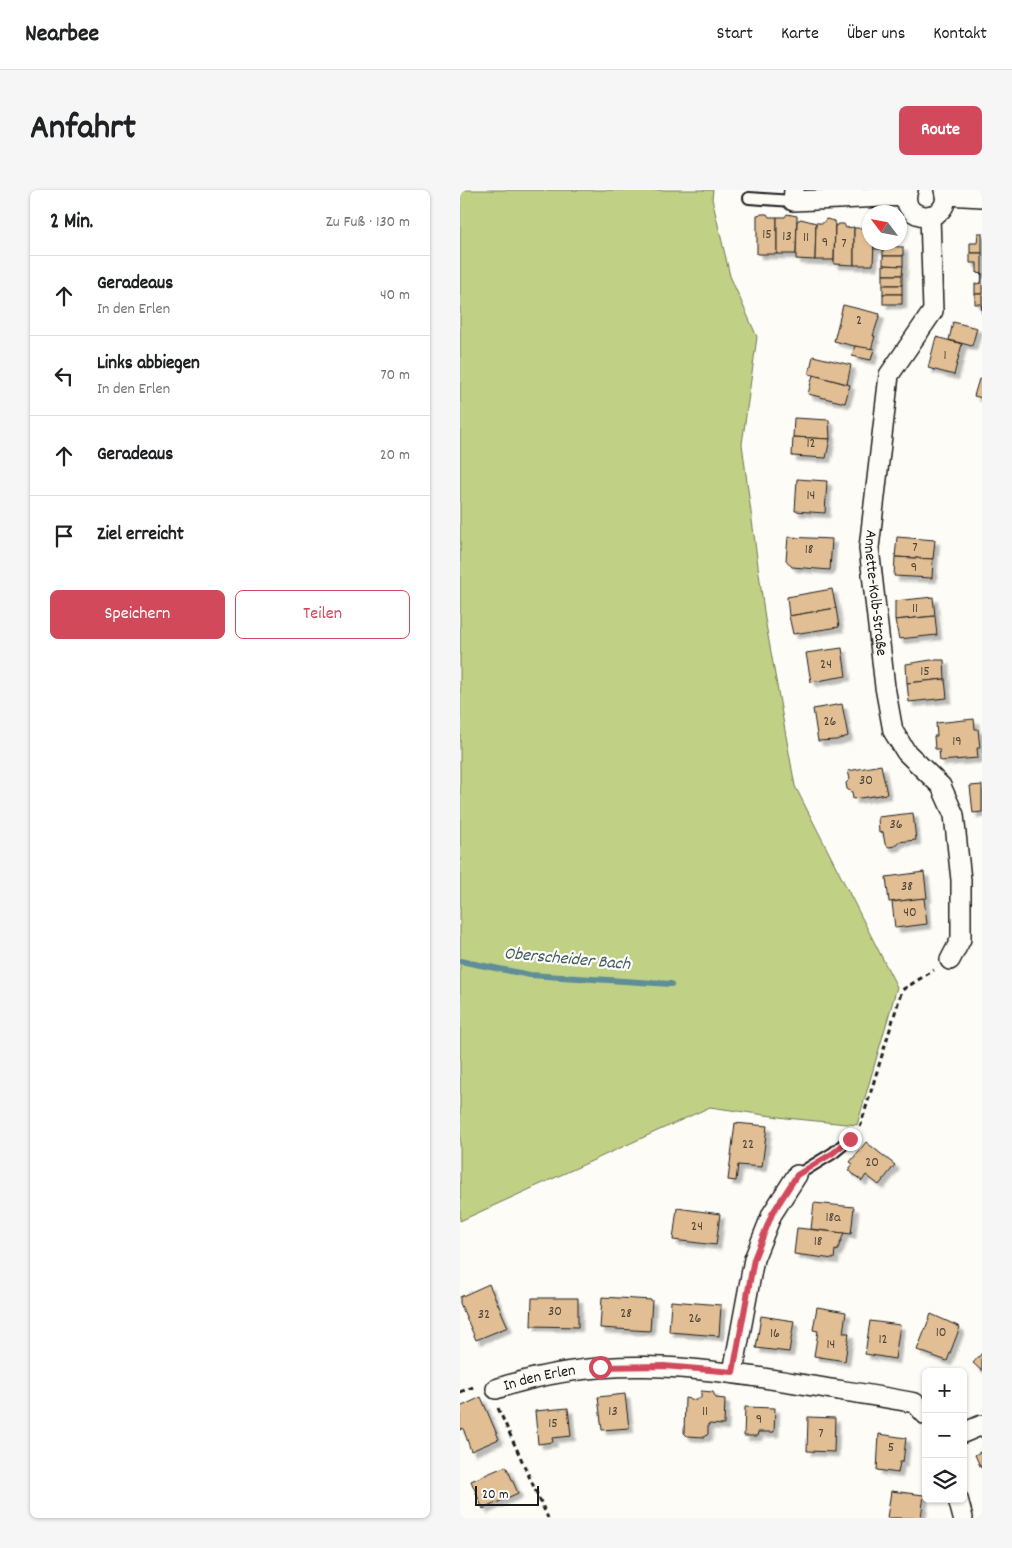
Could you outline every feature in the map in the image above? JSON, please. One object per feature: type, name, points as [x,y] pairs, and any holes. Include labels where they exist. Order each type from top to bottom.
[{"type":"street","points":[[794,195],[907,193],[912,212],[920,216],[930,216],[940,211],[945,204],[944,192],[982,196]]},
{"type":"street","name":"Annette-Kolb-Straße","points":[[930,216],[934,311],[889,375],[869,548],[885,687],[893,731],[906,752],[941,786],[954,815],[961,880],[961,939],[950,960]]},
{"type":"street","points":[[733,1372],[754,1259],[772,1214],[797,1175]]},
{"type":"street","name":"In den Erlen","points":[[496,1394],[526,1378],[563,1370],[600,1367],[664,1366],[733,1372],[915,1402],[924,1413]]},
{"type":"street","points":[[967,1431],[982,1425]]},
{"type":"street","points":[[959,1503],[963,1518]]},
{"type":"lane","points":[[749,198],[794,195]]},
{"type":"lane","points":[[797,1175],[833,1153],[850,1139]]},
{"type":"path","points":[[850,1139],[861,1125],[902,990],[950,960]]},
{"type":"path","points":[[496,1394],[548,1518]]},
{"type":"green space","points":[[460,190],[713,190],[712,199],[730,276],[757,337],[742,444],[765,619],[795,786],[897,987],[857,1125],[786,1118],[710,1107],[460,1221]]},
{"type":"building","points":[[767,214],[769,217],[777,217],[777,254],[757,254],[757,215]]},
{"type":"building","points":[[787,214],[797,216],[796,254],[777,254],[777,217],[785,217]]},
{"type":"building","points":[[801,219],[816,223],[815,260],[796,259],[797,221]]},
{"type":"building","points":[[826,219],[835,221],[834,260],[815,260],[816,223],[823,223]]},
{"type":"building","points":[[844,224],[846,228],[854,227],[854,265],[834,264],[835,226]]},
{"type":"building","points":[[854,228],[862,228],[862,250],[874,250],[873,265],[854,265]]},
{"type":"building","points":[[978,233],[982,233],[982,253],[970,253],[970,243],[977,243]]},
{"type":"building","points":[[883,250],[903,250],[903,256],[883,256]]},
{"type":"building","points":[[970,253],[982,253],[982,274],[977,273],[977,263],[970,263]]},
{"type":"building","points":[[883,256],[903,256],[903,266],[883,265]]},
{"type":"building","points":[[883,265],[903,266],[902,275],[883,275]]},
{"type":"building","points":[[982,274],[982,294],[975,294],[975,284],[981,283]]},
{"type":"building","points":[[883,275],[902,275],[902,285],[883,285]]},
{"type":"building","points":[[883,285],[902,285],[902,294],[883,294]]},
{"type":"building","points":[[883,294],[902,294],[902,304],[883,304]]},
{"type":"building","points":[[975,294],[982,294],[982,314],[981,304],[975,304]]},
{"type":"building","points":[[843,305],[880,314],[871,350],[834,341]]},
{"type":"building","points":[[953,322],[977,328],[972,346],[949,340]]},
{"type":"building","points":[[936,337],[962,344],[954,375],[928,368]]},
{"type":"building","points":[[855,346],[874,349],[871,360],[852,356]]},
{"type":"building","points":[[813,356],[851,365],[847,384],[809,374]]},
{"type":"building","points":[[813,375],[850,385],[845,403],[808,394]]},
{"type":"building","points":[[979,379],[982,380],[982,398],[974,396]]},
{"type":"building","points":[[794,418],[829,420],[830,439],[793,437]]},
{"type":"building","points":[[793,437],[830,439],[826,458],[792,456]]},
{"type":"building","points":[[797,479],[827,481],[825,513],[795,511]]},
{"type":"building","points":[[788,537],[832,539],[830,570],[792,567],[786,560]]},
{"type":"building","points":[[897,537],[935,540],[933,559],[895,557]]},
{"type":"building","points":[[895,557],[933,559],[932,578],[894,576]]},
{"type":"building","points":[[832,589],[836,608],[789,616],[787,597]]},
{"type":"building","points":[[933,597],[935,616],[895,620],[895,601]]},
{"type":"building","points":[[836,608],[839,627],[793,634],[789,616]]},
{"type":"building","points":[[935,616],[937,635],[899,639],[895,620]]},
{"type":"building","points":[[842,648],[846,676],[811,682],[806,653]]},
{"type":"building","points":[[944,660],[945,679],[907,683],[906,664]]},
{"type":"building","points":[[945,679],[947,698],[909,702],[907,683]]},
{"type":"building","points":[[842,704],[848,736],[836,740],[818,741],[813,709]]},
{"type":"building","points":[[974,719],[975,729],[978,729],[980,748],[977,748],[978,758],[940,761],[939,749],[935,749],[936,723]]},
{"type":"building","points":[[881,765],[887,794],[853,799],[852,792],[847,789],[846,783],[850,779],[848,771]]},
{"type":"building","points":[[982,785],[982,812],[973,813],[970,786]]},
{"type":"building","points":[[913,813],[916,840],[898,842],[895,846],[889,847],[885,844],[883,832],[879,833],[878,817]]},
{"type":"building","points":[[924,872],[927,898],[889,902],[886,877]]},
{"type":"building","points":[[924,898],[927,924],[895,928],[892,902]]},
{"type":"building","points":[[735,1123],[767,1126],[762,1167],[738,1165],[736,1181],[728,1180]]},
{"type":"building","points":[[866,1142],[895,1165],[879,1185],[866,1175],[862,1181],[848,1170],[853,1164],[850,1162]]},
{"type":"building","points":[[814,1203],[854,1207],[851,1234],[811,1229]]},
{"type":"building","points":[[677,1208],[720,1214],[716,1245],[673,1240]]},
{"type":"building","points":[[797,1228],[844,1233],[837,1251],[835,1250],[834,1259],[794,1254]]},
{"type":"building","points":[[489,1284],[508,1327],[476,1340],[460,1303],[460,1297]]},
{"type":"building","points":[[602,1297],[652,1300],[650,1331],[600,1328]]},
{"type":"building","points":[[532,1298],[578,1298],[578,1327],[531,1326]]},
{"type":"building","points":[[671,1301],[721,1305],[719,1336],[669,1332]]},
{"type":"building","points":[[817,1307],[846,1312],[843,1333],[849,1333],[845,1361],[814,1356],[818,1331],[813,1330]]},
{"type":"building","points":[[931,1314],[960,1327],[947,1361],[917,1350]]},
{"type":"building","points":[[761,1316],[794,1321],[789,1352],[756,1348]]},
{"type":"building","points":[[870,1321],[900,1325],[895,1359],[865,1354]]},
{"type":"building","points":[[982,1353],[982,1371],[973,1363]]},
{"type":"building","points":[[701,1391],[713,1392],[716,1398],[725,1399],[724,1425],[708,1424],[708,1434],[705,1437],[687,1436],[684,1433],[685,1398],[697,1400],[701,1398]]},
{"type":"building","points":[[625,1394],[629,1428],[602,1430],[598,1397]]},
{"type":"building","points":[[481,1397],[499,1439],[471,1451],[463,1428],[460,1430],[460,1407]]},
{"type":"building","points":[[745,1407],[775,1408],[774,1432],[758,1432],[757,1436],[744,1436]]},
{"type":"building","points":[[568,1408],[571,1436],[552,1438],[553,1442],[538,1444],[535,1411]]},
{"type":"building","points":[[808,1417],[835,1418],[834,1452],[807,1451]]},
{"type":"building","points":[[879,1434],[906,1438],[903,1462],[900,1462],[898,1473],[877,1470]]},
{"type":"building","points":[[982,1451],[982,1468],[981,1468],[975,1455]]},
{"type":"building","points":[[506,1466],[518,1493],[483,1509],[471,1481]]},
{"type":"building","points":[[891,1491],[922,1495],[921,1518],[887,1518]]},
{"type":"waterway","name":"Oberscheider Bach","points":[[460,961],[530,975],[671,984]]},
{"type":"route","points":[[600,1367],[664,1366],[733,1372],[754,1259],[772,1214],[797,1175],[833,1153],[850,1139]]}]
